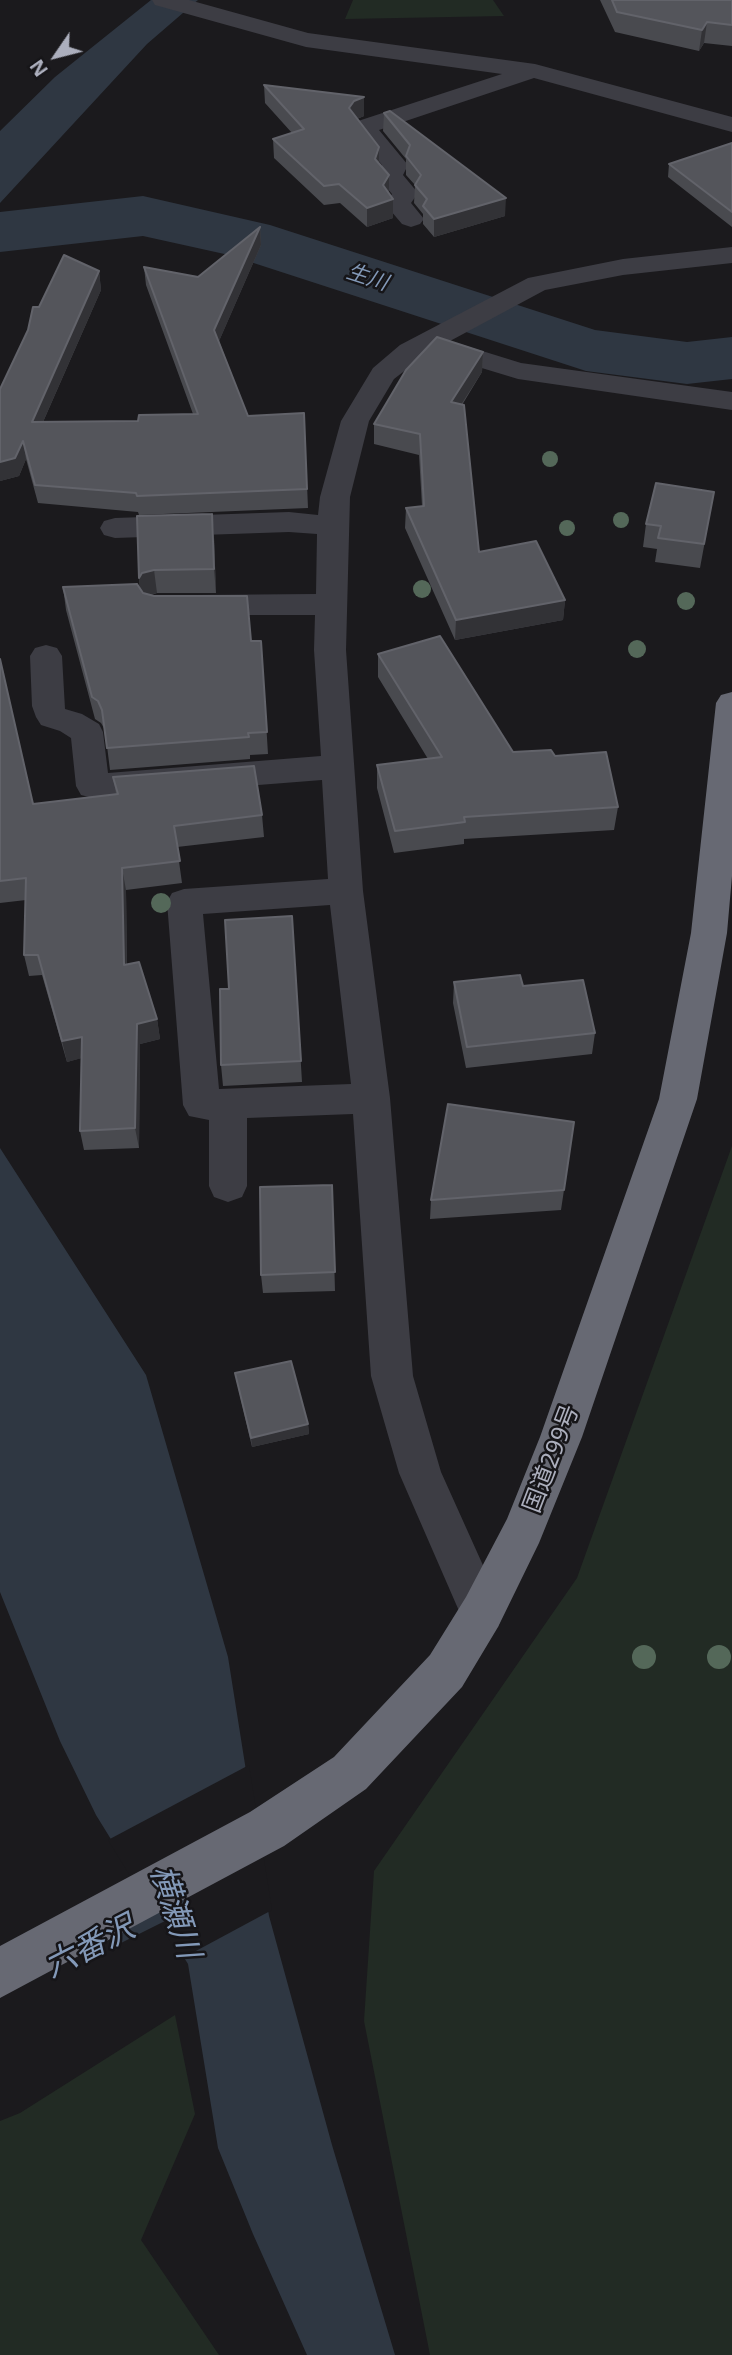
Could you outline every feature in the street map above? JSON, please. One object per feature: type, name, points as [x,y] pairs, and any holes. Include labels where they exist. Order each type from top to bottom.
[{"type":"highway","name":"国道299号","points":[[0,1973],[267,1829],[350,1773],[446,1671],[482,1612],[524,1529],[561,1437],[678,1099],[709,933],[732,703]]},
{"type":"street","points":[[163,0],[306,40],[535,71],[732,125]]},
{"type":"street","points":[[411,219],[398,204],[405,194],[390,176],[395,165],[364,127],[535,71]]},
{"type":"street","points":[[482,1612],[421,1473],[393,1376],[370,1098],[346,891],[330,650],[335,497],[355,421],[383,374],[410,351],[537,284],[623,267],[732,255]]},
{"type":"street","points":[[441,335],[518,372],[732,401]]},
{"type":"street","points":[[115,528],[289,522],[332,526]]},
{"type":"street","points":[[171,606],[330,604]]},
{"type":"street","points":[[46,656],[48,706],[52,717],[71,722],[87,732],[93,786],[101,799],[338,767]]},
{"type":"street","points":[[346,891],[184,902],[202,1105],[370,1098]]},
{"type":"street","points":[[228,1105],[228,1186]]},
{"type":"shaded area","points":[[353,0],[493,0],[504,16],[345,19]]},
{"type":"shaded area","points":[[732,1146],[732,2355],[430,2355],[364,2021],[374,1871],[577,1578]]},
{"type":"shaded area","points":[[175,2015],[195,2114],[141,2240],[219,2355],[0,2355],[0,2121],[20,2113]]},
{"type":"water","points":[[151,0],[198,0],[147,44],[0,203],[0,131],[55,77]]},
{"type":"water","name":"横瀬川","points":[[0,1148],[146,1375],[228,1657],[269,1916],[332,2145],[395,2355],[307,2355],[218,2148],[188,1964],[96,1815],[60,1741],[0,1592]]},
{"type":"pier","points":[[249,1765],[272,1910],[181,1959],[108,1840]]},
{"type":"building","points":[[612,0],[732,0],[732,25],[707,22],[702,30],[617,12]]},
{"type":"building","points":[[264,85],[364,97],[354,101],[349,108],[379,147],[375,159],[389,175],[383,185],[393,199],[367,208],[339,184],[324,186],[273,139],[304,129]]},
{"type":"building","points":[[390,111],[506,198],[434,219],[423,206],[427,199],[415,185],[421,175],[406,156],[410,145],[384,113]]},
{"type":"building","points":[[732,143],[732,212],[669,164]]},
{"type":"building","points":[[260,227],[214,330],[248,416],[304,413],[307,489],[137,496],[136,493],[35,485],[23,441],[15,458],[0,462],[0,389],[28,330],[33,307],[39,307],[64,255],[99,271],[32,422],[138,421],[139,415],[198,414],[144,267],[198,277]]},
{"type":"building","points":[[437,337],[483,352],[451,402],[464,405],[479,552],[536,541],[565,600],[456,620],[406,508],[424,506],[420,434],[374,424],[406,370]]},
{"type":"building","points":[[656,483],[714,492],[704,544],[658,538],[661,526],[646,524]]},
{"type":"building","points":[[212,514],[214,569],[154,570],[142,573],[139,578],[137,516]]},
{"type":"building","points":[[137,584],[143,593],[154,596],[247,596],[251,641],[261,641],[267,732],[248,733],[249,737],[107,748],[102,710],[98,701],[92,697],[63,587]]},
{"type":"building","points":[[440,636],[513,752],[551,750],[555,756],[606,752],[618,807],[464,817],[465,822],[395,831],[377,765],[442,757],[378,654]]},
{"type":"building","points":[[0,659],[33,804],[118,794],[113,777],[254,766],[262,815],[174,826],[180,861],[122,868],[124,965],[139,962],[157,1019],[137,1024],[135,1128],[80,1131],[82,1037],[62,1041],[38,955],[24,955],[26,878],[0,881]]},
{"type":"building","points":[[292,916],[301,1061],[221,1065],[220,989],[229,989],[225,920]]},
{"type":"building","points":[[520,975],[523,986],[583,980],[595,1033],[467,1047],[454,982]]},
{"type":"building","points":[[448,1104],[574,1122],[564,1190],[431,1200]]},
{"type":"building","points":[[332,1185],[335,1272],[261,1275],[260,1187]]},
{"type":"building","points":[[291,1361],[308,1424],[251,1438],[235,1373]]},
{"type":"waterway","name":"生川","points":[[0,232],[143,216],[247,239],[586,350],[687,363],[732,358]]},
{"type":"waterway","name":"六番沢","points":[[121,1933],[176,1905]]}]
